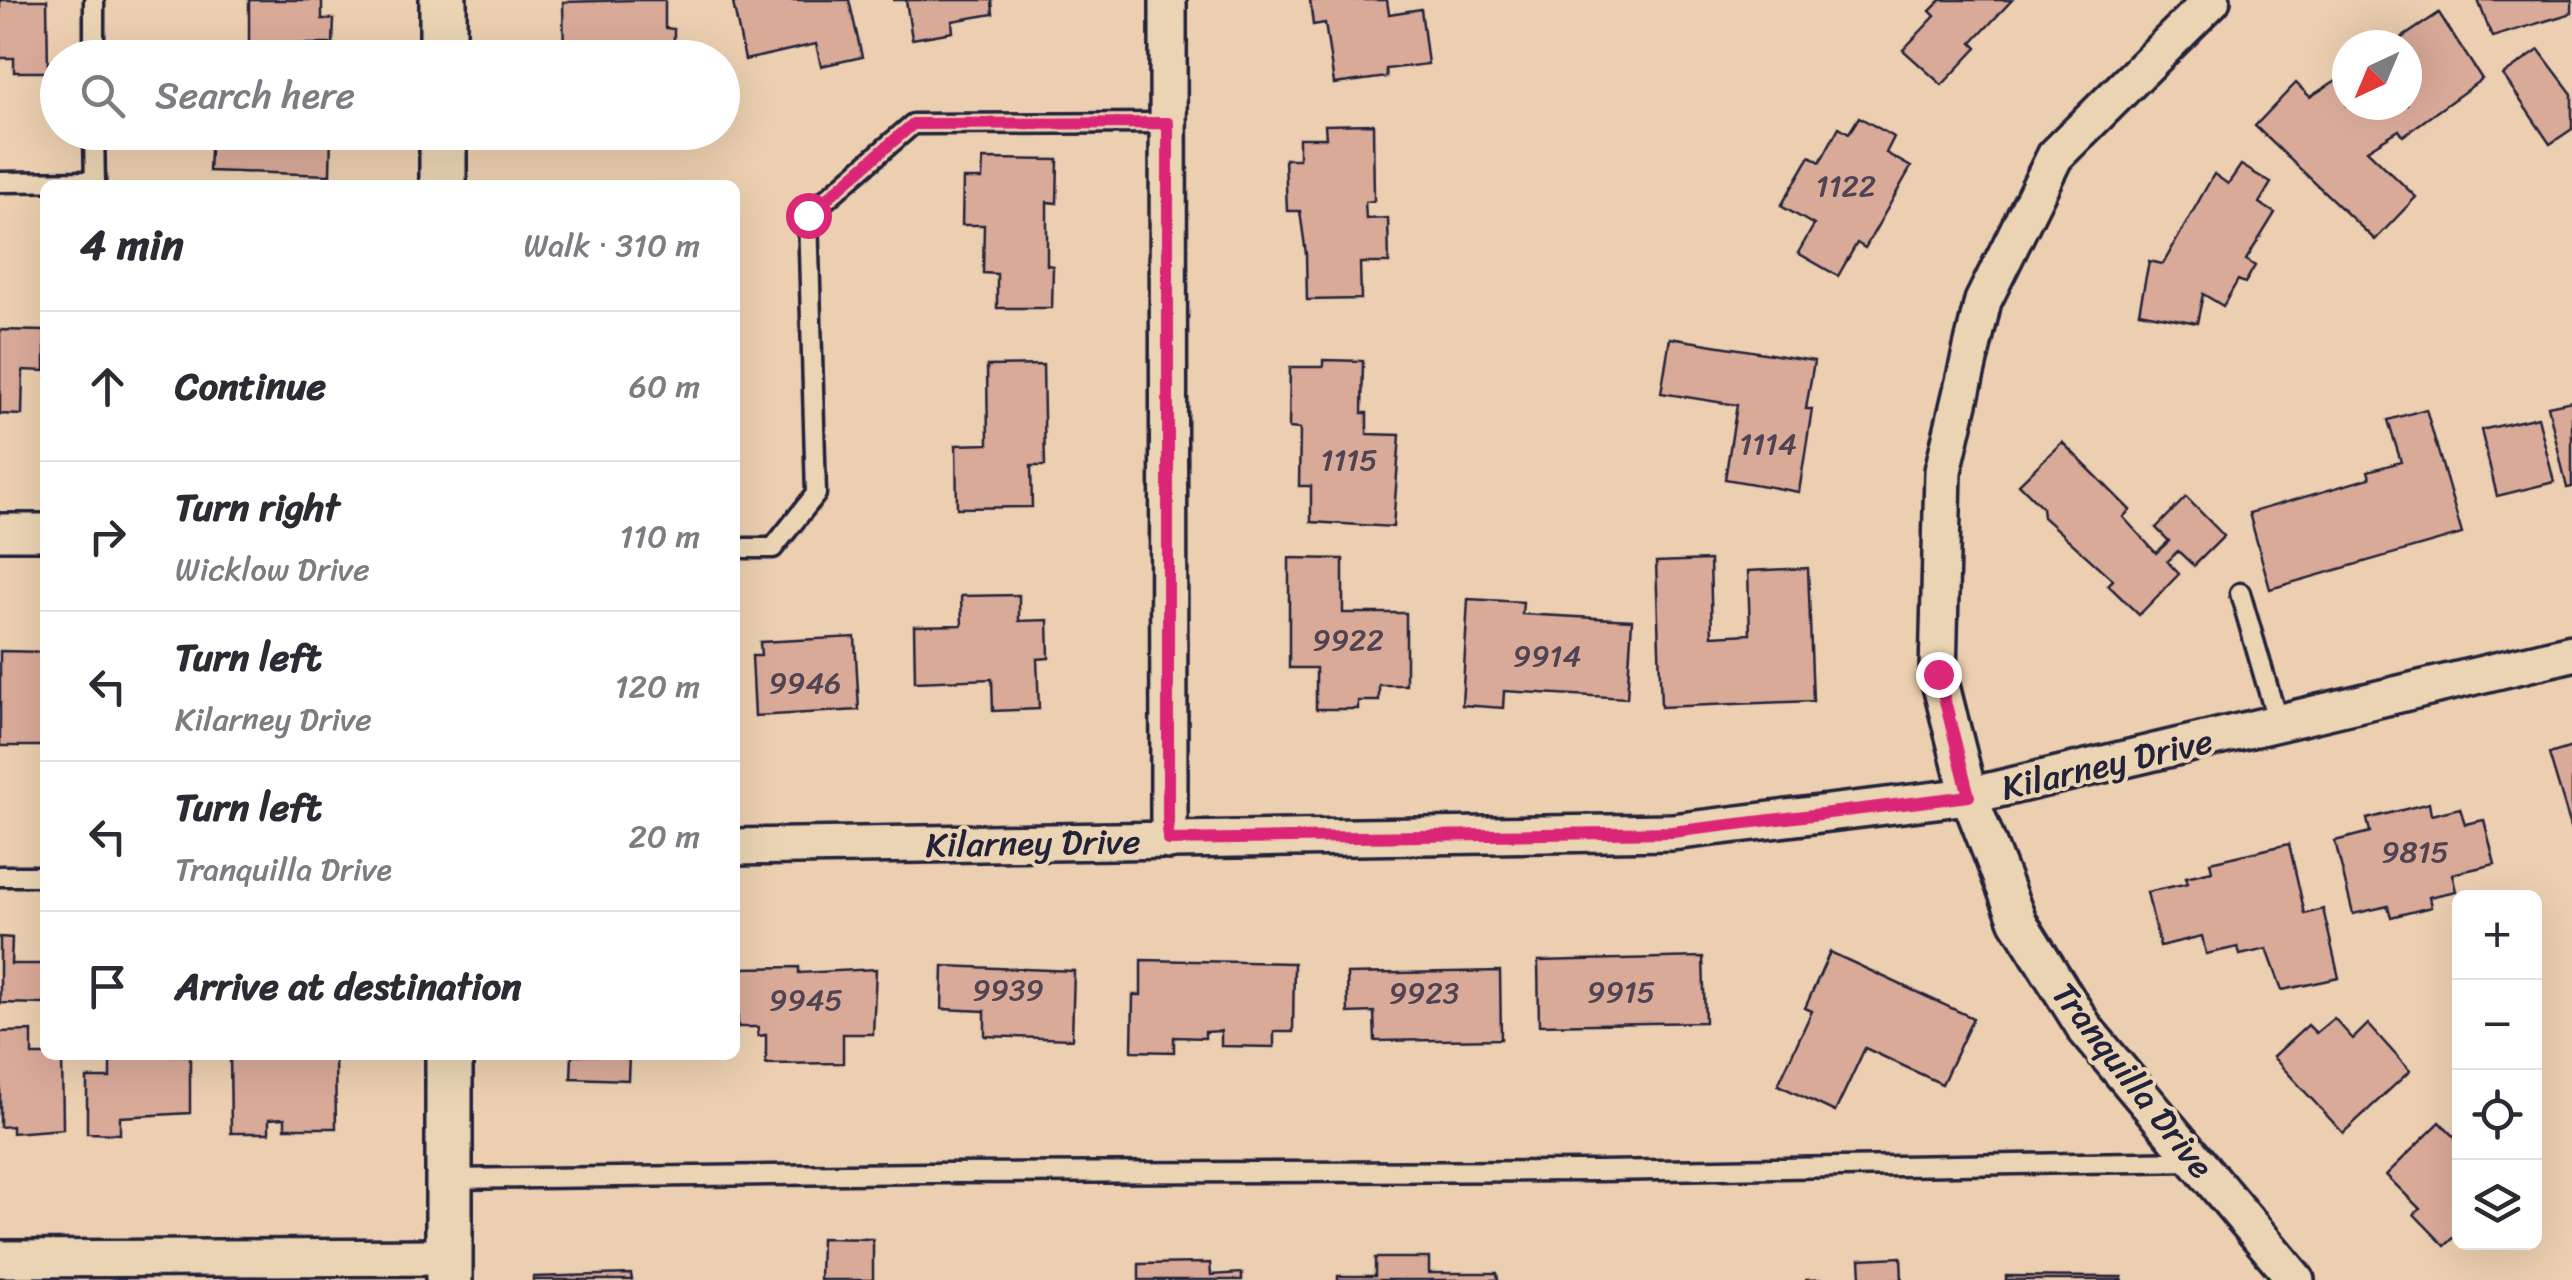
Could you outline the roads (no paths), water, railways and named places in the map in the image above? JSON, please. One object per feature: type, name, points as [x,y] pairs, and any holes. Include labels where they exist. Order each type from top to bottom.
[{"type":"street","points":[[443,0],[443,40]]},
{"type":"street","points":[[1168,0],[1168,840]]},
{"type":"street","name":"Tranquilla Drive","points":[[2198,4],[2056,156],[1983,301],[1943,471],[1938,674],[1969,796],[2018,921],[2086,1030],[2296,1280]]},
{"type":"street","points":[[443,150],[443,180]]},
{"type":"street","points":[[0,532],[40,532]]},
{"type":"street","name":"Kilarney Drive","points":[[740,847],[1672,832],[1969,796],[2572,654]]},
{"type":"street","points":[[0,1259],[449,1269],[449,1060]]},
{"type":"lane","points":[[94,0],[94,40]]},
{"type":"lane","points":[[740,548],[773,548],[816,494],[808,215],[913,124],[1168,123]]},
{"type":"lane","points":[[94,150],[95,180]]},
{"type":"lane","points":[[0,182],[40,182]]},
{"type":"lane","points":[[2240,593],[2278,724]]},
{"type":"lane","points":[[0,876],[40,876]]},
{"type":"lane","points":[[449,1179],[925,1172],[1581,1171],[2194,1162]]}]
